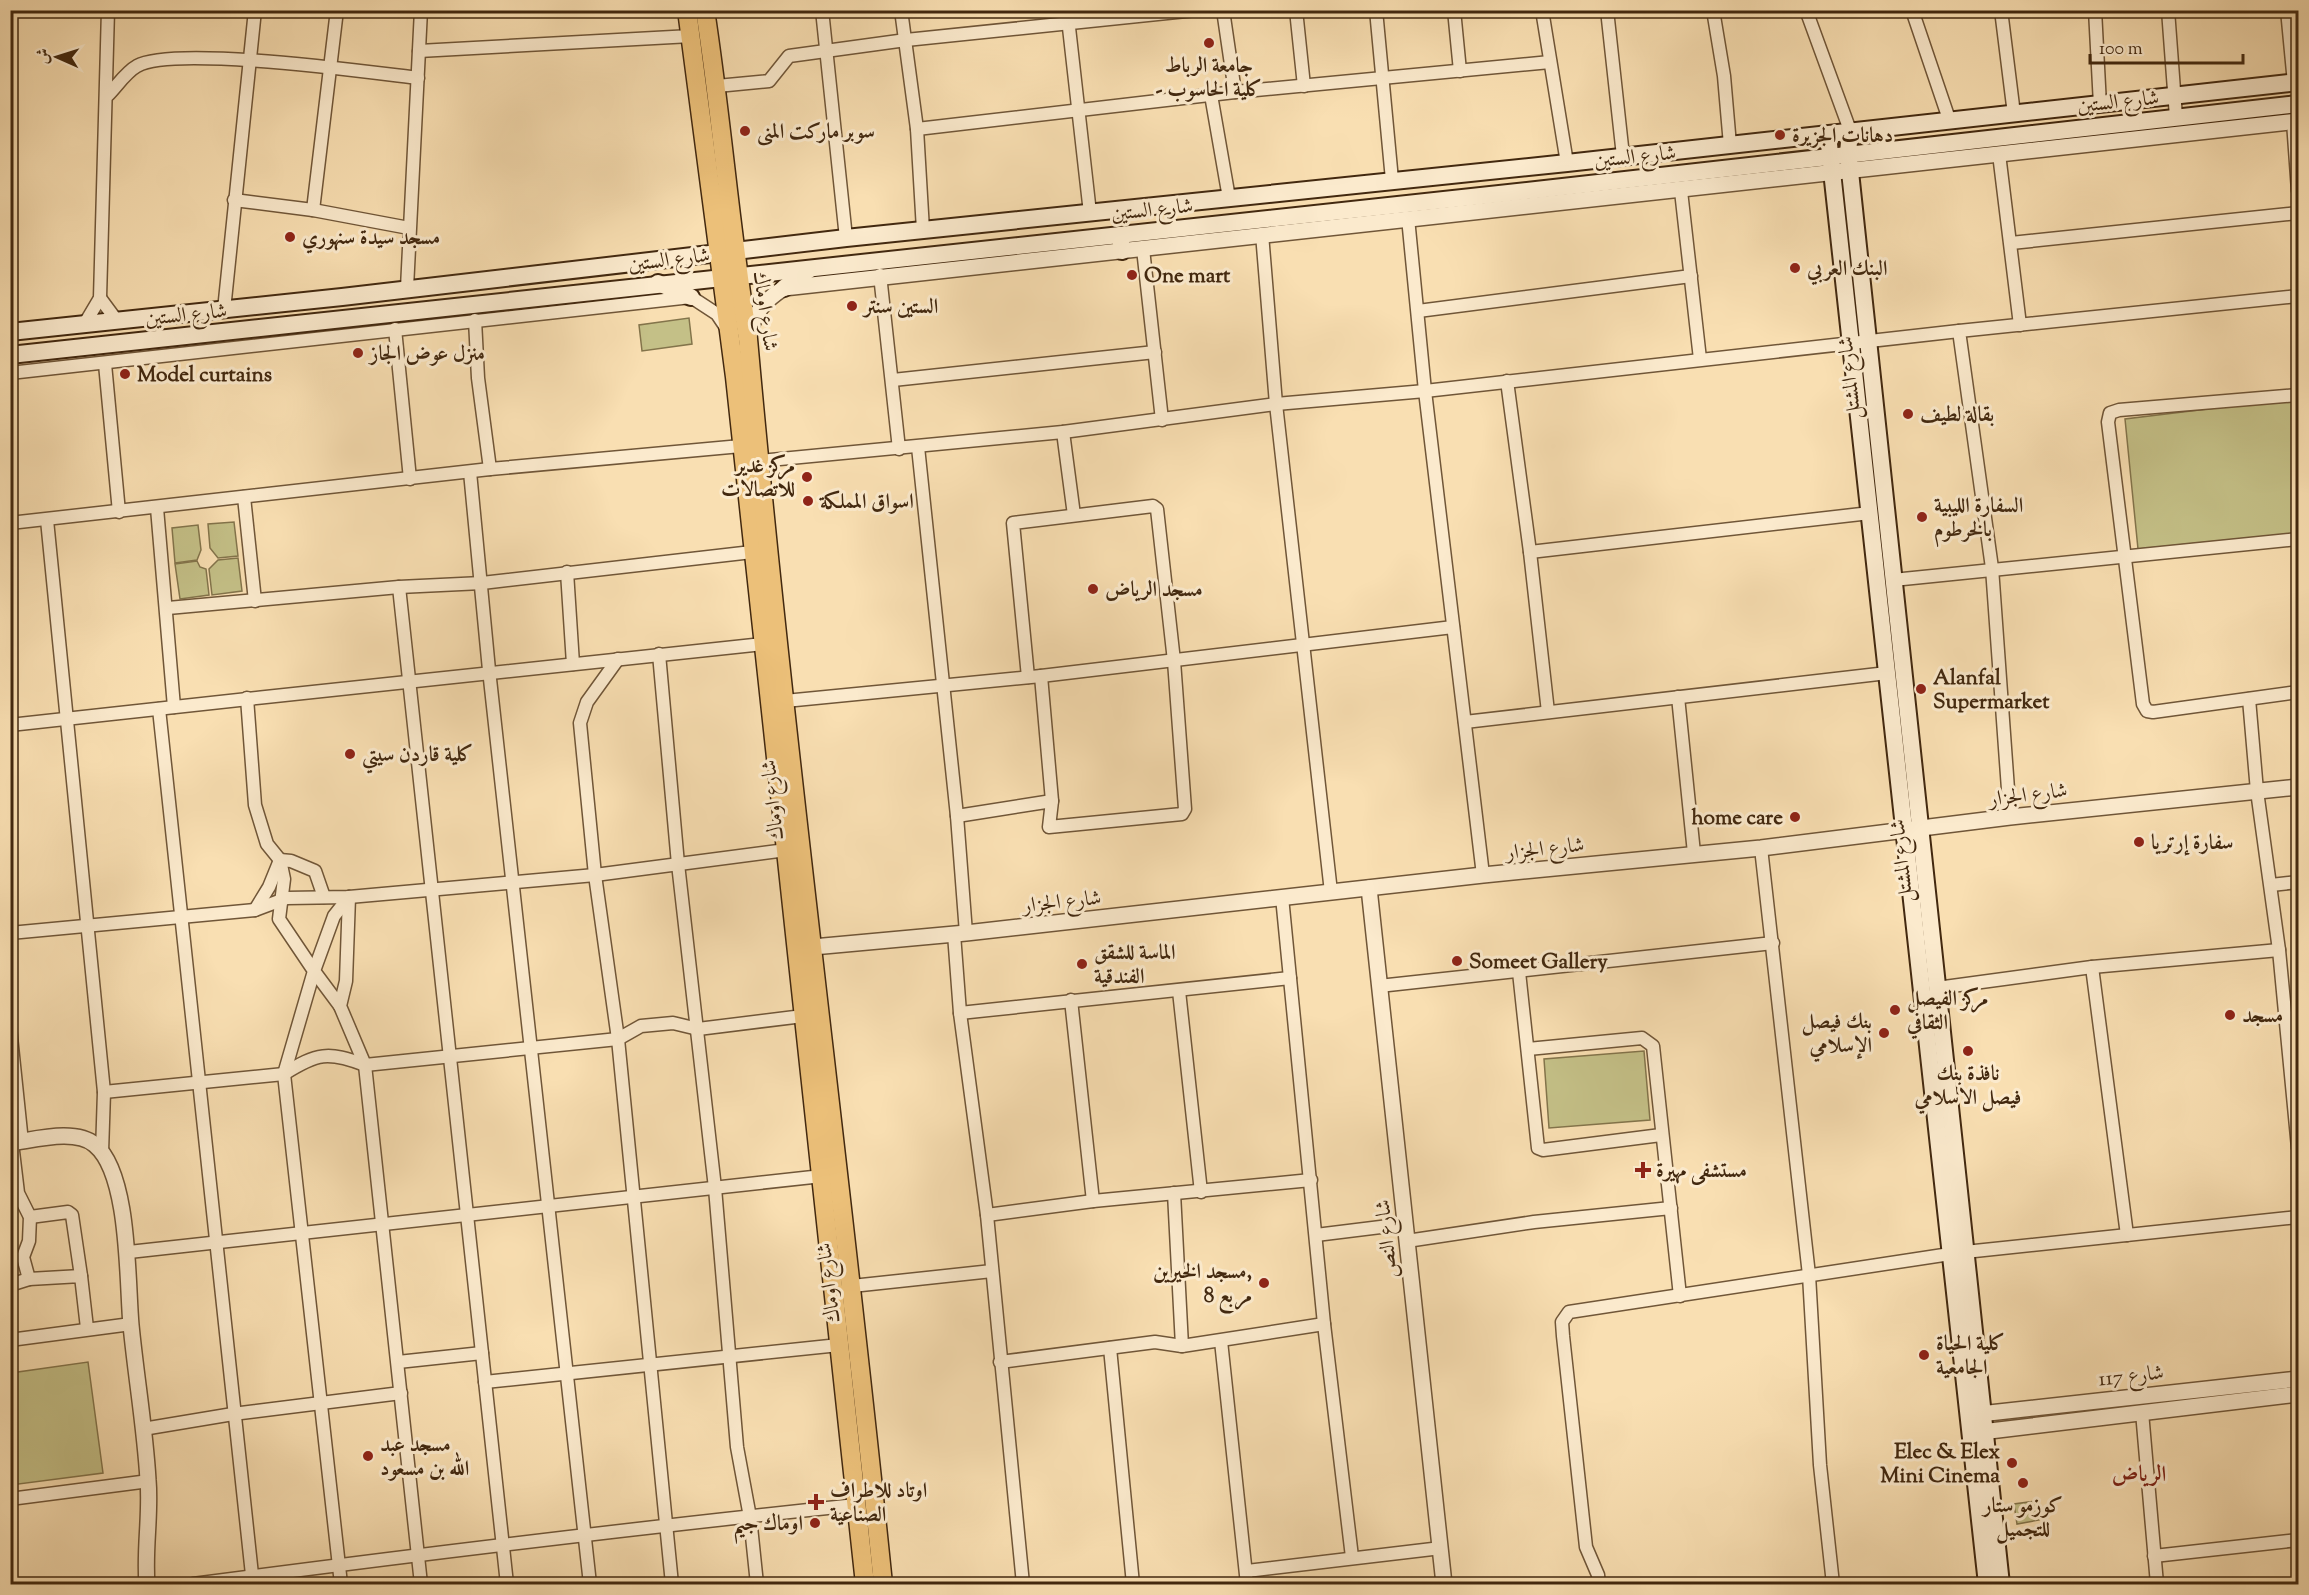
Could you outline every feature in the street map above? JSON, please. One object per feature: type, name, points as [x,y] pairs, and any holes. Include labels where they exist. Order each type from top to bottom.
[{"type":"main road","points":[[687,10],[691,36]]},
{"type":"main road","name":"شارع اوماك","points":[[705,10],[717,86],[736,251],[729,275],[729,332],[752,552],[786,850],[804,947],[852,1286],[883,1584]]},
{"type":"main road","name":"شارع اوماك","points":[[691,36],[718,253],[729,275],[748,339],[785,701],[804,947],[803,1016],[865,1584]]},
{"type":"main road","name":"شارع الستين","points":[[10,332],[224,310],[846,238],[1851,133],[2296,83]]},
{"type":"main road","points":[[2139,100],[2142,121]]},
{"type":"main road","name":"شارع الستين","points":[[10,355],[729,275],[1121,243],[1272,218],[1567,194],[1849,162],[2142,121],[2298,104]]},
{"type":"main road","name":"شارع المشتل","points":[[1851,133],[1849,162],[1893,580],[1912,830],[1977,1432],[2001,1584]]},
{"type":"main road","name":"شارع المشتل","points":[[1828,135],[1887,673],[1937,988],[1957,1253]]},
{"type":"main road","points":[[1296,191],[1298,215]]},
{"type":"main road","points":[[1268,195],[1272,218]]},
{"type":"main road","points":[[713,216],[732,214]]},
{"type":"main road","points":[[784,288],[814,267]]},
{"type":"main road","points":[[568,271],[573,293]]},
{"type":"main road","points":[[657,283],[691,297]]},
{"type":"main road","name":"شارع المشتل","points":[[1977,1432],[1987,1584]]},
{"type":"street","points":[[84,325],[100,298],[108,95],[108,10]]},
{"type":"street","points":[[224,310],[255,10]]},
{"type":"street","points":[[313,210],[337,10]]},
{"type":"street","points":[[407,288],[421,10]]},
{"type":"street","points":[[822,10],[846,238]]},
{"type":"street","points":[[901,10],[917,129],[923,230]]},
{"type":"street","points":[[1067,10],[1090,213]]},
{"type":"street","points":[[717,86],[769,81],[789,56],[906,40],[1196,10]]},
{"type":"street","points":[[1223,10],[1234,92]]},
{"type":"street","points":[[1296,10],[1304,86]]},
{"type":"street","points":[[1376,10],[1392,180]]},
{"type":"street","points":[[1454,10],[1460,71]]},
{"type":"street","points":[[1542,10],[1567,163]]},
{"type":"street","points":[[1606,10],[1623,156]]},
{"type":"street","points":[[1713,10],[1724,76],[1730,145]]},
{"type":"street","points":[[1806,10],[1851,133]]},
{"type":"street","points":[[1912,10],[1950,122]]},
{"type":"street","points":[[2001,10],[2014,114]]},
{"type":"street","points":[[2095,10],[2100,105]]},
{"type":"street","points":[[2168,10],[2176,117]]},
{"type":"street","points":[[2287,10],[2296,83]]},
{"type":"street","points":[[419,51],[691,36]]},
{"type":"street","points":[[108,95],[137,66],[161,58],[250,61],[418,78]]},
{"type":"street","points":[[917,129],[1234,92],[1550,62]]},
{"type":"street","points":[[1210,95],[1229,198]]},
{"type":"street","points":[[1849,162],[1999,154],[2296,122],[2298,190]]},
{"type":"street","points":[[1999,154],[2020,326]]},
{"type":"street","points":[[748,339],[762,304],[784,288],[1121,243],[1143,249],[1408,218],[1567,194],[1681,191],[1831,164]]},
{"type":"street","points":[[1681,191],[1700,359]]},
{"type":"street","points":[[234,200],[313,210],[409,228]]},
{"type":"street","points":[[2011,243],[2298,213]]},
{"type":"street","points":[[1408,218],[1425,391],[1482,875]]},
{"type":"street","points":[[1262,234],[1276,404],[1331,892]]},
{"type":"street","points":[[1143,249],[1162,420]]},
{"type":"street","points":[[880,275],[899,449]]},
{"type":"street","points":[[1418,311],[1691,276]]},
{"type":"street","points":[[759,461],[1063,432],[1276,404],[1425,391],[1700,359],[1851,345],[1959,331],[2298,296]]},
{"type":"street","points":[[10,373],[691,297],[717,314],[729,332]]},
{"type":"street","points":[[100,298],[117,321]]},
{"type":"street","points":[[475,320],[478,378],[490,469]]},
{"type":"street","points":[[395,329],[411,479]]},
{"type":"street","points":[[1959,331],[1992,568],[2010,817]]},
{"type":"street","points":[[893,380],[1155,352]]},
{"type":"street","points":[[105,364],[119,512]]},
{"type":"street","points":[[1507,381],[1530,552],[1548,712]]},
{"type":"street","points":[[2298,395],[2119,410],[2110,413],[2108,422],[2143,704],[2146,711],[2153,712],[2298,692]]},
{"type":"street","points":[[1063,432],[1074,515]]},
{"type":"street","points":[[10,523],[490,469],[741,446]]},
{"type":"street","points":[[918,447],[957,816],[960,1013],[987,1215],[1023,1584]]},
{"type":"street","points":[[470,472],[489,670],[590,1584]]},
{"type":"street","points":[[244,497],[255,601]]},
{"type":"street","points":[[1028,677],[1012,527],[1016,521],[1153,506],[1157,509],[1174,661],[1185,809],[1182,814],[1049,827],[1052,801],[1041,676]]},
{"type":"street","points":[[157,508],[168,608],[174,707]]},
{"type":"street","points":[[1530,552],[1870,513]]},
{"type":"street","points":[[46,520],[104,1092],[102,1152],[115,1183],[129,1252],[131,1324],[149,1481],[147,1584]]},
{"type":"street","points":[[1893,580],[2298,538]]},
{"type":"street","points":[[168,608],[399,587],[482,583],[752,552]]},
{"type":"street","points":[[567,572],[573,664]]},
{"type":"street","points":[[399,587],[407,682],[432,888],[507,1584]]},
{"type":"street","points":[[785,701],[1041,676],[1453,627]]},
{"type":"street","points":[[10,725],[407,682],[489,670],[573,664],[763,644]]},
{"type":"street","points":[[659,654],[678,864],[715,1188],[737,1447],[750,1517],[757,1584]]},
{"type":"street","points":[[618,659],[587,702],[580,723],[595,874],[618,1039],[672,1584]]},
{"type":"street","points":[[1465,722],[1887,673]]},
{"type":"street","points":[[1678,697],[1694,853]]},
{"type":"street","points":[[247,698],[255,805],[267,844],[280,860],[284,879],[279,919],[339,1006],[365,1065],[384,1224],[421,1584]]},
{"type":"street","points":[[2249,699],[2257,791],[2295,1074],[2298,1148]]},
{"type":"street","points":[[159,708],[252,1581]]},
{"type":"street","name":"شارع الجزار","points":[[804,947],[960,933],[1482,875],[1761,848],[2010,817],[2298,787]]},
{"type":"street","points":[[957,816],[1052,801]]},
{"type":"street","points":[[1761,848],[1809,1275],[1820,1465],[1833,1584]]},
{"type":"street","points":[[10,933],[255,910],[283,899],[349,897],[514,882],[786,850]]},
{"type":"street","points":[[280,860],[291,861],[315,871],[324,897]]},
{"type":"street","points":[[255,910],[269,887],[280,860]]},
{"type":"street","points":[[2271,885],[2298,882]]},
{"type":"street","name":"شارع النص","points":[[1370,888],[1444,1584]]},
{"type":"street","points":[[341,1584],[284,1074],[314,971],[334,916],[349,897]]},
{"type":"street","points":[[339,1006],[346,981],[349,897]]},
{"type":"street","points":[[1282,897],[1324,1324],[1352,1557]]},
{"type":"street","points":[[1379,986],[1773,944]]},
{"type":"street","points":[[1937,988],[2092,968],[2279,951]]},
{"type":"street","points":[[2092,968],[2127,1235]]},
{"type":"street","points":[[1519,972],[1538,1148],[1543,1150],[1661,1135]]},
{"type":"street","points":[[960,1013],[1290,978]]},
{"type":"street","points":[[1179,991],[1201,1192]]},
{"type":"street","points":[[1071,1000],[1093,1201]]},
{"type":"street","points":[[104,1092],[284,1074],[309,1058],[339,1056],[365,1065],[531,1046],[618,1039],[641,1026],[673,1023],[698,1029],[803,1016]]},
{"type":"street","points":[[10,1027],[15,1142],[14,1193],[30,1217],[29,1241],[23,1257],[29,1279]]},
{"type":"street","points":[[1528,1049],[1642,1038],[1653,1046],[1680,1296]]},
{"type":"street","points":[[15,1142],[75,1137],[90,1141],[102,1152]]},
{"type":"street","points":[[129,1252],[822,1176]]},
{"type":"street","points":[[987,1215],[1093,1201],[1311,1180]]},
{"type":"street","points":[[1174,1193],[1182,1346]]},
{"type":"street","points":[[1407,1241],[1534,1222],[1671,1208]]},
{"type":"street","points":[[30,1217],[68,1212],[72,1215],[87,1328]]},
{"type":"street","points":[[1599,1584],[1599,1575],[1586,1547],[1563,1322],[1569,1312],[1957,1253],[2298,1217]]},
{"type":"street","points":[[1316,1235],[1405,1224]]},
{"type":"street","points":[[852,1286],[992,1271]]},
{"type":"street","points":[[10,1285],[29,1279],[81,1275]]},
{"type":"street","points":[[10,1341],[87,1328],[131,1324]]},
{"type":"street","points":[[1000,1362],[1155,1342],[1182,1346],[1324,1324]]},
{"type":"street","points":[[1221,1341],[1247,1584]]},
{"type":"street","points":[[485,1382],[839,1345]]},
{"type":"street","points":[[1110,1348],[1133,1584]]},
{"type":"street","points":[[398,1362],[482,1353]]},
{"type":"street","name":"شارع 117","points":[[1977,1432],[2142,1412],[2282,1389],[2298,1379]]},
{"type":"street","name":"شارع 117","points":[[1975,1415],[2282,1389],[2298,1394]]},
{"type":"street","points":[[143,1429],[233,1414],[401,1393]]},
{"type":"street","points":[[2021,1410],[2023,1427]]},
{"type":"street","points":[[2142,1412],[2157,1584]]},
{"type":"street","points":[[10,1499],[149,1481]]},
{"type":"street","points":[[193,1584],[252,1581],[339,1565],[666,1527],[701,1520],[856,1505]]},
{"type":"street","points":[[2154,1556],[2298,1540]]},
{"type":"street","points":[[1247,1571],[1440,1548]]},
{"type":"shaded area","points":[[689,318],[692,344],[642,351],[639,325]]},
{"type":"shaded area","points":[[2298,398],[2298,533],[2138,549],[2125,419]]},
{"type":"shaded area","points":[[234,522],[238,556],[218,558],[210,548],[208,524]]},
{"type":"shaded area","points":[[198,525],[201,550],[197,560],[175,563],[172,528]]},
{"type":"shaded area","points":[[238,558],[242,591],[212,595],[209,569],[218,560]]},
{"type":"shaded area","points":[[197,561],[200,567],[206,569],[209,595],[180,599],[175,564]]},
{"type":"shaded area","points":[[1644,1051],[1650,1120],[1549,1128],[1544,1059]]},
{"type":"shaded area","points":[[88,1362],[103,1473],[11,1485],[11,1373]]},
{"type":"shaded area","points":[[2036,1501],[2039,1520],[2017,1524],[2014,1504]]},
{"type":"place","name":"جامعة الرباط - كلية الحاسوب","points":[[1209,43]]},
{"type":"place","name":"سوبر ماركت المنى","points":[[745,131]]},
{"type":"place","name":"دهانات الجزيرة","points":[[1780,135]]},
{"type":"place","name":"مسجد سيدة سنهوري","points":[[290,237]]},
{"type":"place","name":"البنك العربي","points":[[1795,268]]},
{"type":"place","name":"One mart","points":[[1132,275]]},
{"type":"place","name":"الستين سنتر","points":[[852,306]]},
{"type":"place","name":"منزل عوض الجاز","points":[[358,353]]},
{"type":"place","name":"Model curtains","points":[[125,374]]},
{"type":"place","name":"بقالة لطيف","points":[[1908,414]]},
{"type":"place","name":"مركز غدير للاتصالات","points":[[807,477]]},
{"type":"place","name":"اسواق المملكة","points":[[808,501]]},
{"type":"place","name":"السفارة الليبية بالخرطوم","points":[[1922,517]]},
{"type":"place","name":"مسجد الرياض","points":[[1093,589]]},
{"type":"place","name":"Alanfal Supermarket","points":[[1921,689]]},
{"type":"place","name":"كلية قاردن سيتي","points":[[350,754]]},
{"type":"place","name":"home care","points":[[1795,817]]},
{"type":"place","name":"سفارة إرتريا","points":[[2139,842]]},
{"type":"place","name":"Someet Gallery","points":[[1457,961]]},
{"type":"place","name":"الماسة للشقق الفندقية","points":[[1082,964]]},
{"type":"place","name":"مركز الفيصل الثقافي","points":[[1895,1010]]},
{"type":"place","name":"مسجد","points":[[2230,1015]]},
{"type":"place","name":"بنك فيصل الإسلامي","points":[[1884,1033]]},
{"type":"place","name":"نافذة بنك فيصل الاسلامي","points":[[1968,1051]]},
{"type":"place","name":"مستشفى مهيرة","points":[[1643,1170]]},
{"type":"place","name":"مسجد الخيرين, مربع 8","points":[[1264,1283]]},
{"type":"place","name":"كلية الحياة الجامعية","points":[[1924,1355]]},
{"type":"place","name":"مسجد عبد الله بن مسعود","points":[[368,1456]]},
{"type":"place","name":"Elec & Elex Mini Cinema","points":[[2012,1463]]},
{"type":"place","name":"كوزمو ستار للتجميل","points":[[2023,1483]]},
{"type":"place","name":"اوتاد للاطراف الصناعية","points":[[816,1502]]},
{"type":"place","name":"اوماك جيم","points":[[815,1523]]},
{"type":"district","name":"الرياض","points":[[2139,1473]]}]
